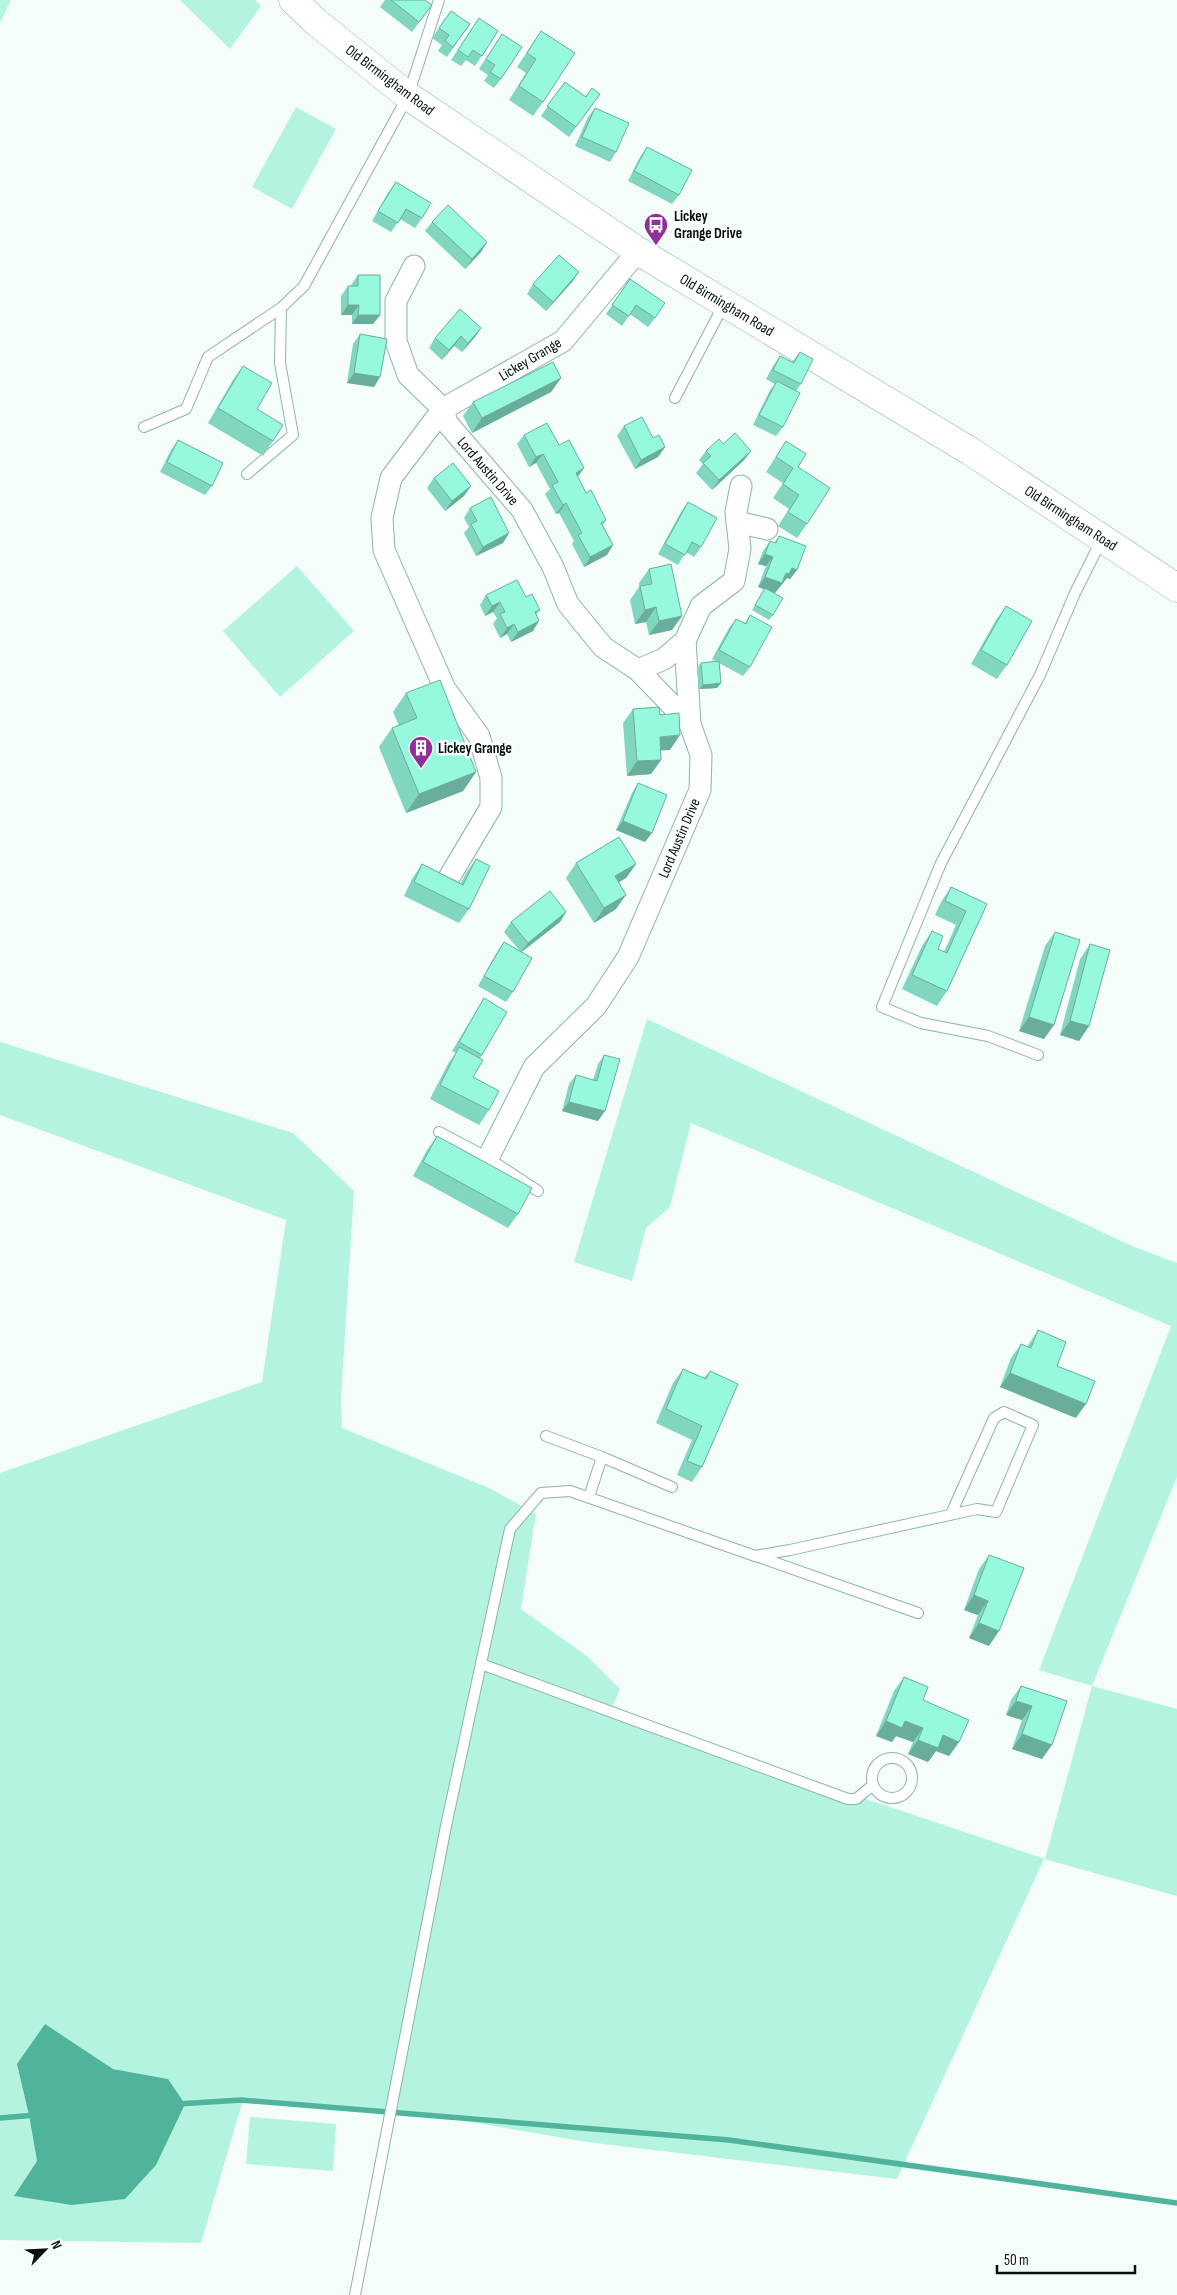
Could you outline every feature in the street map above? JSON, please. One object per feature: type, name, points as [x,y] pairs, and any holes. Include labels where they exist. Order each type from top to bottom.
[{"type":"main road","name":"Old Birmingham Road","points":[[293,0],[316,22],[408,96],[638,251],[970,451],[1177,588]]},
{"type":"street","name":"Lickey Grange","points":[[444,886],[491,806],[492,778],[479,736],[445,689],[384,550],[382,518],[391,478],[443,409],[563,342],[638,251]]},
{"type":"street","points":[[414,266],[396,301],[396,342],[408,375],[443,409]]},
{"type":"street","name":"Lord Austin Drive","points":[[443,409],[446,423],[522,510],[553,566],[568,604],[603,647],[638,670],[690,724],[701,755],[700,790],[628,958],[596,1006],[534,1068],[488,1158]]},
{"type":"street","points":[[638,670],[664,659],[685,641],[701,606],[734,581],[740,549],[736,512],[741,486]]},
{"type":"street","points":[[737,522],[767,529]]},
{"type":"street","points":[[685,641],[690,724]]},
{"type":"lane","points":[[144,427],[186,408],[208,357],[281,308],[304,286],[408,96],[439,0]]},
{"type":"lane","points":[[675,398],[725,303]]},
{"type":"lane","points":[[247,474],[294,435],[280,363],[281,308]]},
{"type":"lane","points":[[1038,1056],[988,1036],[921,1023],[882,1007],[941,862],[1040,675],[1075,593],[1102,538]]},
{"type":"lane","points":[[439,1132],[488,1158],[538,1191]]},
{"type":"lane","points":[[755,1556],[977,1509],[996,1512],[1033,1425],[1004,1412],[994,1418],[952,1514]]},
{"type":"lane","points":[[546,1436],[672,1487]]},
{"type":"lane","points":[[589,1497],[602,1458]]},
{"type":"lane","points":[[355,2295],[446,1826],[510,1529],[541,1493],[570,1491],[918,1613]]},
{"type":"lane","points":[[481,1664],[848,1799],[856,1799],[873,1785]]},
{"type":"shaded area","points":[[0,0],[11,0],[0,23]]},
{"type":"shaded area","points":[[180,0],[255,0],[261,6],[230,49]]},
{"type":"shaded area","points":[[296,107],[336,129],[292,209],[252,187]]},
{"type":"shaded area","points":[[297,566],[354,631],[280,697],[223,631]]},
{"type":"shaded area","points":[[647,1019],[1132,1246],[1177,1263],[1177,1477],[1092,1686],[1039,1670],[1171,1326],[691,1123],[670,1207],[646,1228],[632,1281],[574,1262]]},
{"type":"shaded area","points":[[0,1042],[293,1133],[354,1191],[341,1399],[342,1428],[489,1488],[536,1514],[521,1609],[588,1657],[620,1689],[613,1706],[762,1764],[1045,1859],[1092,1686],[1177,1709],[1177,1896],[1044,1859],[897,2179],[587,2142],[412,2112],[243,2100],[201,2243],[0,2240],[0,1473],[262,1382],[286,1220],[0,1115]],"holes":[[[45,2024],[113,2069],[168,2079],[14,2196],[37,2161],[29,2115]]]},
{"type":"shaded area","points":[[45,2024],[113,2069],[168,2079],[185,2104],[156,2165],[125,2199],[72,2205],[14,2196],[37,2161],[17,2064]]},
{"type":"shaded area","points":[[250,2117],[336,2124],[333,2171],[246,2164]]},
{"type":"building","points":[[391,0],[425,0],[432,5],[419,22]]},
{"type":"building","points":[[451,11],[470,24],[453,47],[445,41],[449,35],[439,28]]},
{"type":"building","points":[[479,18],[498,31],[482,56],[473,50],[468,57],[458,50]]},
{"type":"building","points":[[541,31],[575,53],[543,102],[519,86],[536,59],[527,53]]},
{"type":"building","points":[[502,34],[522,47],[501,79],[490,72],[495,65],[486,59]]},
{"type":"building","points":[[565,82],[586,97],[592,88],[600,94],[576,127],[547,106]]},
{"type":"building","points":[[595,108],[629,123],[616,152],[582,137]]},
{"type":"building","points":[[647,147],[692,170],[679,195],[634,171]]},
{"type":"building","points":[[396,182],[431,203],[422,218],[406,209],[398,223],[378,211]]},
{"type":"building","points":[[448,205],[487,242],[472,259],[432,222]]},
{"type":"building","points":[[559,255],[579,272],[553,302],[533,284]]},
{"type":"building","points":[[358,275],[380,275],[380,315],[358,315],[359,305],[348,305],[348,286],[358,286]]},
{"type":"building","points":[[630,279],[665,303],[655,318],[636,305],[629,316],[612,305]]},
{"type":"building","points":[[460,309],[481,328],[468,343],[461,336],[449,350],[435,338]]},
{"type":"building","points":[[360,334],[387,339],[380,377],[354,373]]},
{"type":"building","points":[[800,352],[813,359],[801,384],[773,370],[780,356],[794,363]]},
{"type":"building","points":[[553,362],[561,378],[482,418],[473,402]]},
{"type":"building","points":[[243,366],[272,383],[257,409],[283,425],[273,441],[218,408]]},
{"type":"building","points":[[777,381],[800,393],[783,427],[759,415]]},
{"type":"building","points":[[642,417],[653,438],[659,435],[665,447],[641,460],[624,426]]},
{"type":"building","points":[[547,423],[559,445],[569,440],[584,468],[576,473],[586,493],[591,490],[606,520],[601,523],[613,545],[590,557],[578,535],[582,533],[566,503],[563,505],[552,485],[558,482],[543,454],[536,457],[524,435]]},
{"type":"building","points":[[735,433],[751,451],[719,480],[703,463],[711,456],[706,451],[719,439],[723,444]]},
{"type":"building","points":[[178,440],[223,463],[212,486],[167,462]]},
{"type":"building","points":[[786,441],[806,454],[798,467],[830,488],[807,524],[788,512],[799,495],[783,484],[793,468],[776,457]]},
{"type":"building","points":[[453,463],[471,486],[452,501],[434,478]]},
{"type":"building","points":[[491,497],[509,533],[483,547],[471,524],[477,521],[470,508]]},
{"type":"building","points":[[688,502],[717,518],[701,547],[692,542],[685,555],[665,544]]},
{"type":"building","points":[[779,536],[806,546],[797,570],[792,568],[789,574],[786,573],[782,583],[765,577],[773,557],[765,554],[770,541],[776,543]]},
{"type":"building","points":[[671,564],[682,616],[659,621],[656,607],[645,610],[640,586],[652,584],[649,569]]},
{"type":"building","points":[[517,580],[526,597],[532,594],[540,610],[535,612],[539,621],[518,632],[514,624],[507,628],[500,614],[505,612],[500,602],[492,606],[486,595]]},
{"type":"building","points":[[765,588],[783,598],[773,615],[755,605]]},
{"type":"building","points":[[1006,606],[1032,621],[1007,665],[981,650]]},
{"type":"building","points":[[750,615],[772,627],[750,667],[719,650],[736,619],[746,624]]},
{"type":"building","points":[[719,661],[721,683],[703,685],[701,663]]},
{"type":"building","points":[[440,680],[476,772],[419,794],[392,728],[417,718],[406,693]]},
{"type":"building","points":[[659,707],[660,715],[679,713],[680,735],[660,737],[661,760],[637,761],[633,709]]},
{"type":"building","points":[[638,783],[667,795],[652,833],[623,821]]},
{"type":"building","points":[[619,837],[636,864],[615,876],[626,895],[604,908],[576,863]]},
{"type":"building","points":[[476,859],[490,866],[469,909],[414,882],[422,864],[463,885]]},
{"type":"building","points":[[951,887],[987,904],[947,991],[912,975],[932,931],[943,936],[938,949],[947,953],[966,911],[945,901]]},
{"type":"building","points":[[550,891],[566,912],[528,943],[511,922]]},
{"type":"building","points":[[1055,932],[1080,940],[1054,1025],[1029,1017]]},
{"type":"building","points":[[504,942],[532,958],[513,992],[484,976]]},
{"type":"building","points":[[1090,944],[1110,950],[1089,1026],[1070,1021]]},
{"type":"building","points":[[484,998],[507,1012],[482,1055],[459,1042]]},
{"type":"building","points":[[459,1047],[483,1060],[473,1077],[499,1091],[489,1110],[440,1085]]},
{"type":"building","points":[[604,1055],[620,1059],[605,1111],[569,1102],[576,1075],[597,1081]]},
{"type":"building","points":[[437,1136],[532,1188],[518,1214],[423,1162]]},
{"type":"building","points":[[1038,1330],[1066,1342],[1057,1366],[1095,1381],[1086,1404],[1010,1373],[1021,1344],[1031,1348]]},
{"type":"building","points":[[683,1369],[706,1379],[710,1371],[738,1384],[702,1467],[687,1461],[702,1426],[666,1409]]},
{"type":"building","points":[[989,1555],[1024,1568],[999,1631],[979,1623],[988,1601],[974,1595]]},
{"type":"building","points":[[904,1677],[928,1687],[923,1700],[969,1720],[959,1742],[943,1735],[938,1748],[918,1740],[923,1728],[905,1721],[902,1728],[886,1721]]},
{"type":"building","points":[[1021,1686],[1067,1701],[1052,1745],[1022,1734],[1032,1706],[1016,1701]]},
{"type":"waterway","points":[[178,2104],[241,2100],[729,2140],[1177,2203]]},
{"type":"waterway","points":[[0,2118],[36,2115]]},
{"type":"place","name":"Lickey Grange Drive","points":[[656,246]]},
{"type":"place","name":"Lickey Grange","points":[[421,769]]}]
